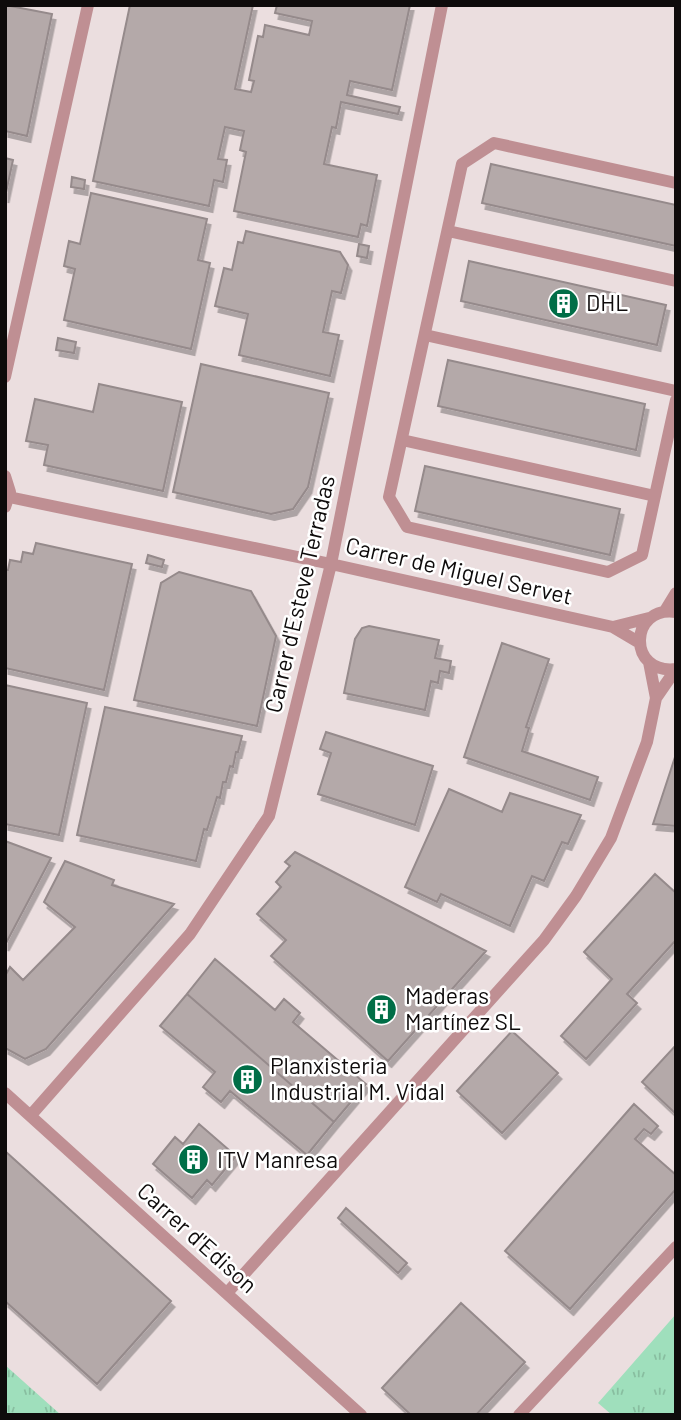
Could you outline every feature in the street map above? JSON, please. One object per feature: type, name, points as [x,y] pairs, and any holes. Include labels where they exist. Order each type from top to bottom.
[{"type":"street","points":[[5,377],[88,5]]},
{"type":"street","name":"Carrer d'Esteve Terradas","points":[[31,1115],[190,934],[269,816],[331,564],[442,5]]},
{"type":"street","points":[[676,183],[494,143],[462,164],[389,497],[407,527],[608,572],[642,555],[676,400]]},
{"type":"street","points":[[447,231],[676,281]]},
{"type":"street","points":[[425,335],[676,391]]},
{"type":"street","points":[[402,440],[655,496]]},
{"type":"street","points":[[5,475],[9,486],[7,502]]},
{"type":"street","name":"Carrer de Miguel Servet","points":[[7,502],[331,564],[612,627],[640,643]]},
{"type":"street","points":[[670,611],[676,593]]},
{"type":"street","name":"Carrer de Miguel Servet","points":[[612,627],[670,611]]},
{"type":"street","points":[[227,1293],[544,940],[576,896],[611,838],[647,742],[656,698],[649,662],[640,643],[642,629],[649,618]]},
{"type":"street","points":[[649,662],[662,669],[676,669]]},
{"type":"street","points":[[656,698],[676,669]]},
{"type":"street","name":"Carrer d'Edison","points":[[5,1093],[360,1415]]},
{"type":"street","points":[[519,1415],[676,1247]]},
{"type":"green space","points":[[676,1314],[676,1415],[612,1415],[598,1403]]},
{"type":"green space","points":[[5,1365],[61,1415],[5,1415]]},
{"type":"building","points":[[5,5],[52,14],[27,136],[5,131]]},
{"type":"building","points":[[130,5],[253,5],[235,89],[251,92],[254,81],[249,80],[258,36],[263,37],[265,25],[309,35],[312,21],[275,13],[277,5],[410,5],[392,90],[350,81],[347,95],[400,107],[398,114],[341,102],[336,128],[332,127],[324,164],[377,175],[367,226],[361,224],[358,237],[234,211],[246,152],[240,150],[244,131],[225,127],[218,159],[227,160],[223,182],[214,180],[209,206],[93,181]]},
{"type":"building","points":[[5,158],[13,160],[5,197]]},
{"type":"building","points":[[491,164],[676,205],[676,246],[482,203]]},
{"type":"building","points":[[72,177],[85,180],[84,189],[71,187]]},
{"type":"building","points":[[91,193],[207,219],[198,260],[210,263],[191,349],[64,320],[75,269],[64,266],[69,241],[80,244]]},
{"type":"building","points":[[246,231],[340,252],[348,265],[341,293],[332,291],[323,332],[339,335],[330,376],[239,355],[248,314],[215,306],[224,268],[232,270],[238,242],[243,243]]},
{"type":"building","points":[[359,244],[369,246],[367,258],[357,256]]},
{"type":"building","name":"DHL","points":[[469,261],[666,305],[657,345],[461,301]]},
{"type":"building","points":[[58,338],[76,342],[74,353],[56,350]]},
{"type":"building","points":[[448,360],[645,404],[636,450],[438,406]]},
{"type":"building","points":[[201,364],[329,393],[308,487],[293,509],[271,514],[173,492]]},
{"type":"building","points":[[99,384],[182,402],[163,491],[44,465],[48,445],[26,441],[35,399],[93,412]]},
{"type":"building","points":[[425,466],[620,509],[610,555],[415,511]]},
{"type":"building","points":[[36,543],[132,564],[104,690],[5,668],[5,570],[8,570],[10,560],[21,562],[23,552],[33,554]]},
{"type":"building","points":[[148,555],[164,560],[162,567],[146,563]]},
{"type":"building","points":[[179,572],[251,591],[276,636],[257,726],[134,700],[161,583]]},
{"type":"building","points":[[369,626],[439,640],[435,658],[451,661],[449,673],[440,671],[438,683],[431,681],[425,710],[344,693],[355,639],[362,628]]},
{"type":"building","points":[[502,643],[549,659],[526,727],[529,728],[522,751],[598,777],[590,800],[464,757]]},
{"type":"building","points":[[5,685],[87,703],[59,835],[5,824]]},
{"type":"building","points":[[105,707],[242,736],[233,767],[230,766],[226,782],[223,782],[220,798],[217,797],[207,830],[204,829],[196,861],[77,835]]},
{"type":"building","points":[[326,732],[433,766],[415,825],[318,794],[331,753],[320,749]]},
{"type":"building","points":[[676,754],[676,826],[653,824]]},
{"type":"building","points":[[449,789],[502,812],[510,793],[581,815],[568,844],[562,842],[544,881],[532,876],[510,926],[441,894],[437,902],[405,887]]},
{"type":"building","points":[[5,841],[51,858],[5,945]]},
{"type":"building","name":"Maderas Martínez SL","points":[[295,852],[486,951],[388,1061],[271,956],[286,940],[257,914],[281,887],[276,882],[290,866],[285,862]]},
{"type":"building","points":[[65,861],[114,880],[112,885],[174,904],[46,1049],[25,1059],[5,1048],[5,976],[10,967],[23,980],[75,927],[44,902]]},
{"type":"building","points":[[655,874],[676,893],[676,940],[627,994],[637,1003],[586,1059],[561,1036],[612,979],[584,952]]},
{"type":"building","points":[[215,959],[275,1010],[284,999],[300,1013],[293,1022],[366,1084],[334,1122],[187,994]]},
{"type":"building","name":"Planxisteria Industrial M. Vidal","points":[[187,994],[334,1122],[307,1155],[230,1091],[221,1102],[203,1087],[215,1072],[160,1026]]},
{"type":"building","points":[[512,1031],[558,1073],[502,1133],[457,1091]]},
{"type":"building","points":[[676,1045],[676,1114],[642,1082]]},
{"type":"building","points":[[634,1104],[658,1126],[651,1134],[644,1129],[635,1139],[676,1175],[676,1189],[570,1309],[505,1251]]},
{"type":"building","name":"ITV Manresa","points":[[199,1124],[236,1156],[212,1185],[207,1180],[192,1198],[153,1164],[175,1137],[183,1144]]},
{"type":"building","points":[[5,1151],[171,1301],[97,1384],[5,1301]]},
{"type":"building","points":[[346,1208],[407,1263],[398,1273],[338,1218]]},
{"type":"building","points":[[461,1303],[525,1362],[476,1415],[411,1415],[382,1388]]},
{"type":"place","name":"DHL","points":[[563,303]]},
{"type":"place","name":"Maderas Martínez SL","points":[[382,1009]]},
{"type":"place","name":"Planxisteria Industrial M. Vidal","points":[[247,1079]]},
{"type":"place","name":"ITV Manresa","points":[[194,1160]]}]
